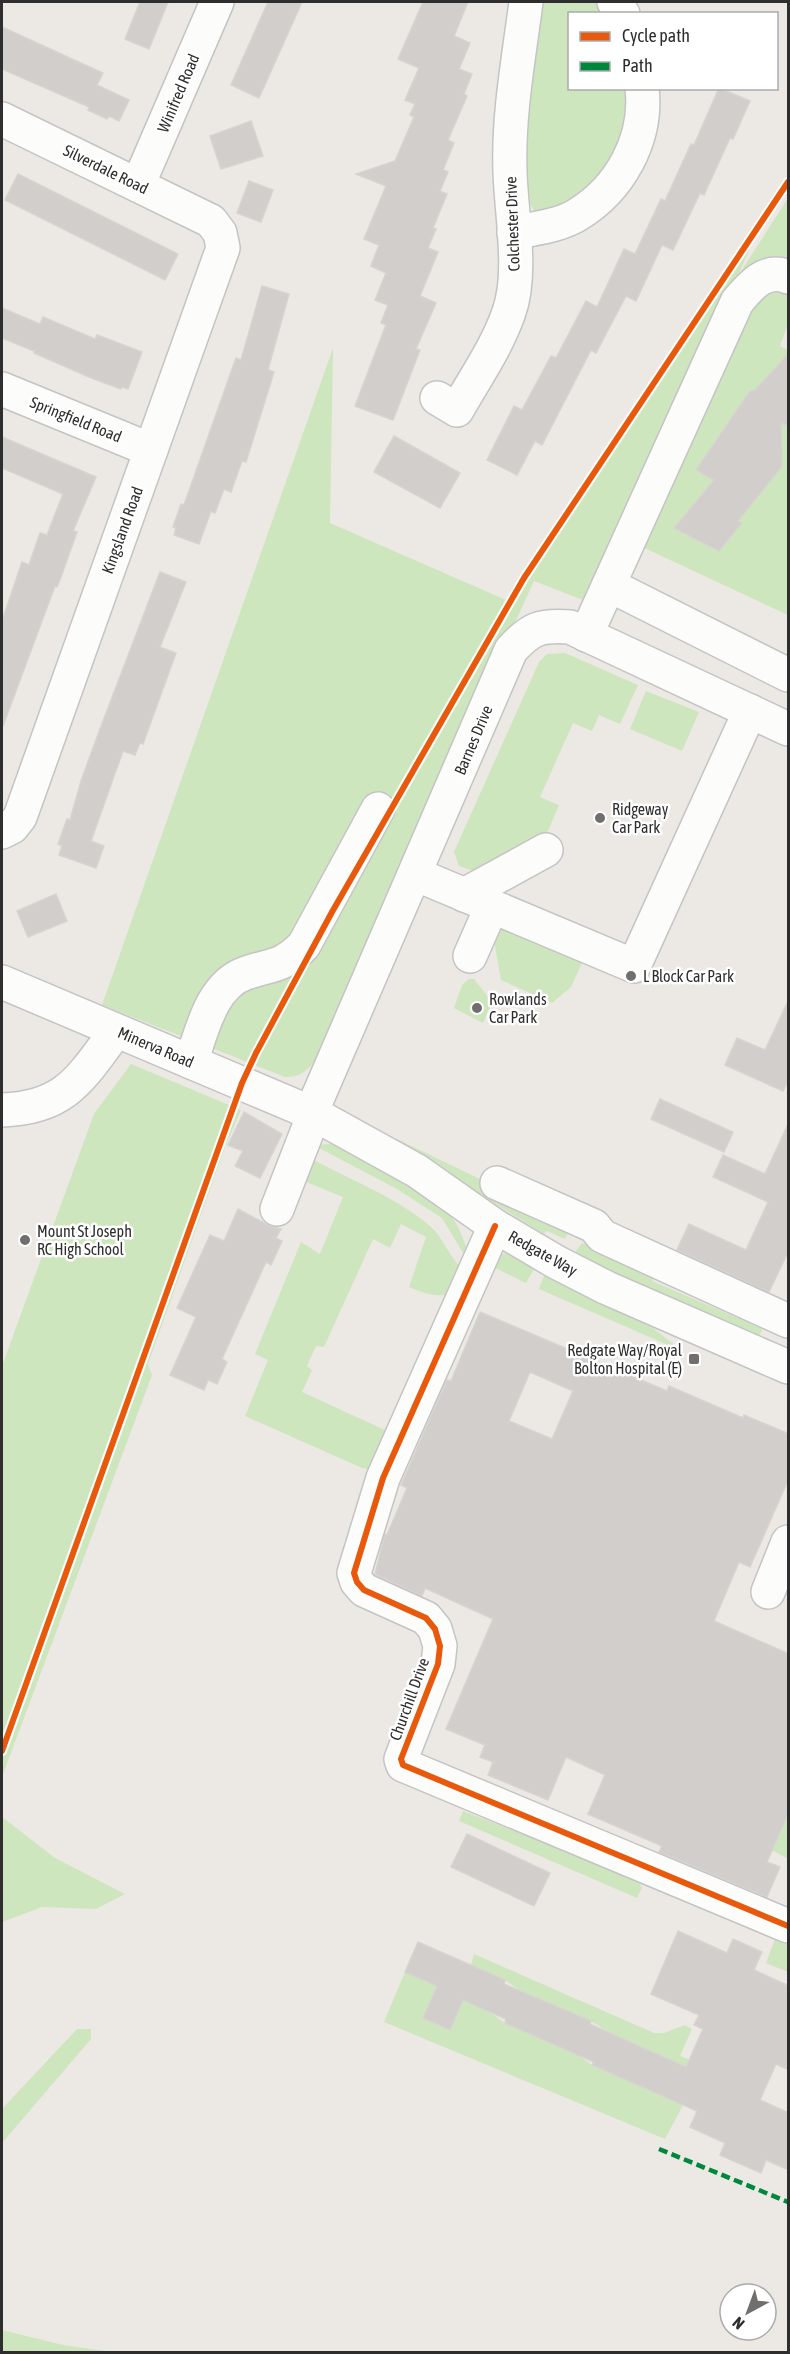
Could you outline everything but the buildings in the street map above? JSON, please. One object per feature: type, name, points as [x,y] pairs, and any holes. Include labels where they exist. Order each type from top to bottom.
[{"type":"street","name":"Winifred Road","points":[[138,185],[217,2]]},
{"type":"street","name":"Colchester Drive","points":[[437,398],[458,410],[494,345],[510,310],[515,272],[510,160],[514,93],[526,2]]},
{"type":"street","points":[[514,233],[556,224],[576,216],[600,198],[625,169],[638,137],[644,100],[642,90]]},
{"type":"street","name":"Silverdale Road","points":[[2,119],[211,221]]},
{"type":"street","name":"Kingsland Road","points":[[2,832],[12,827],[20,817],[223,248],[220,233],[211,221]]},
{"type":"street","points":[[586,635],[737,302],[750,285],[766,275],[783,274],[789,277]]},
{"type":"street","name":"Springfield Road","points":[[2,389],[151,450]]},
{"type":"street","points":[[609,585],[789,675]]},
{"type":"street","name":"Barnes Drive","points":[[277,1209],[312,1113],[511,650],[526,634],[546,626],[570,627],[789,729]]},
{"type":"street","points":[[415,874],[634,966],[750,711]]},
{"type":"street","points":[[191,1062],[210,1009],[220,993],[234,979],[278,965],[293,956],[304,945],[378,809]]},
{"type":"street","points":[[470,956],[478,900],[546,850]]},
{"type":"street","name":"Minerva Road","points":[[2,982],[312,1113]]},
{"type":"street","points":[[2,1110],[25,1109],[53,1101],[79,1082],[116,1030]]},
{"type":"street","name":"Redgate Way","points":[[312,1113],[417,1171],[495,1226],[556,1262],[607,1288],[779,1363]]},
{"type":"street","points":[[497,1183],[594,1226],[602,1236],[787,1317],[779,1363]]},
{"type":"street","name":"Churchill Drive","points":[[495,1226],[383,1478],[354,1573],[357,1582],[364,1590],[426,1618],[435,1629],[440,1647],[438,1664],[400,1759],[403,1765],[789,1926]]},
{"type":"street","points":[[768,1592],[789,1542]]},
{"type":"green space","points":[[537,2],[601,2],[608,12],[568,12],[568,90],[628,90],[629,107],[614,162],[583,199],[542,213],[534,210],[530,204],[526,138]]},
{"type":"green space","points":[[788,198],[788,270],[772,263],[591,603],[534,581],[315,1062],[302,1074],[285,1077],[102,1005],[333,348],[330,523],[515,604],[527,579],[752,243],[738,276]]},
{"type":"green space","points":[[764,287],[788,291],[788,324],[780,346],[788,350],[788,615],[640,546]]},
{"type":"green space","points":[[565,653],[638,685],[620,724],[599,715],[592,731],[573,723],[540,797],[559,805],[548,831],[473,871],[459,866],[454,852],[539,662],[547,654]]},
{"type":"green space","points":[[646,691],[699,712],[682,751],[630,729]]},
{"type":"green space","points":[[491,923],[582,963],[571,987],[552,1003],[501,980]]},
{"type":"green space","points":[[469,979],[474,979],[492,1002],[483,1023],[454,1008],[462,985]]},
{"type":"green space","points":[[131,1064],[241,1110],[225,1147],[148,1364],[152,1375],[2,1777],[2,1366],[94,1114]]},
{"type":"green space","points":[[397,1139],[573,1224],[565,1239],[547,1231],[544,1234],[484,1197],[436,1162],[395,1142]]},
{"type":"green space","points":[[337,1143],[419,1190],[448,1213],[456,1223],[469,1253],[466,1258],[442,1218],[397,1189],[319,1148],[319,1145]]},
{"type":"green space","points":[[308,1157],[387,1197],[416,1215],[435,1231],[463,1269],[448,1294],[433,1295],[423,1292],[409,1287],[426,1237],[401,1224],[390,1248],[373,1239],[324,1347],[316,1346],[307,1366],[312,1370],[302,1392],[387,1431],[373,1470],[362,1468],[245,1416],[268,1360],[255,1354],[301,1242],[320,1254],[343,1197],[304,1181]]},
{"type":"green space","points":[[582,1243],[656,1271],[652,1281],[738,1318],[749,1317],[765,1324],[759,1336],[635,1284],[573,1255]]},
{"type":"green space","points":[[505,1253],[520,1258],[534,1269],[526,1283],[489,1265]]},
{"type":"green space","points":[[545,1273],[650,1326],[684,1352],[539,1289]]},
{"type":"green space","points":[[463,1811],[637,1879],[642,1888],[637,1898],[459,1821]]},
{"type":"green space","points":[[788,1812],[788,1859],[772,1850]]},
{"type":"green space","points":[[2,1817],[55,1858],[125,1894],[96,1909],[42,1907],[2,1922]]},
{"type":"green space","points":[[775,1939],[788,1945],[788,1972],[766,1963]]},
{"type":"green space","points":[[474,1954],[654,2033],[664,2033],[685,2025],[692,2029],[680,2056],[704,2065],[665,2139],[384,2022],[405,1972],[437,1986],[424,2018],[450,2030],[463,2000],[491,2013],[505,2023],[577,2054],[592,2065],[675,2101],[689,2068],[610,2033],[591,2021],[519,1990],[505,1980],[471,1965]]},
{"type":"green space","points":[[77,2029],[91,2029],[91,2039],[2,2143],[2,2109]]},
{"type":"green space","points":[[2,2330],[63,2345],[112,2352],[2,2352]]},
{"type":"marked path","points":[[659,2149],[788,2202]]},
{"type":"cycle path","points":[[2,1751],[242,1083],[256,1053],[332,912],[524,578],[788,182]]},
{"type":"cycle path","points":[[495,1226],[383,1478],[354,1573],[357,1582],[364,1590],[426,1618],[435,1629],[440,1646],[438,1664],[401,1759],[403,1765],[788,1926]]},
{"type":"place","name":"Ridgeway Car Park","points":[[600,818]]},
{"type":"place","name":"L Block Car Park","points":[[631,976]]},
{"type":"place","name":"Rowlands Car Park","points":[[477,1008]]},
{"type":"place","name":"Mount St Joseph RC High School","points":[[25,1240]]},
{"type":"place","name":"Redgate Way/Royal Bolton Hospital (E)","points":[[694,1359]]}]
